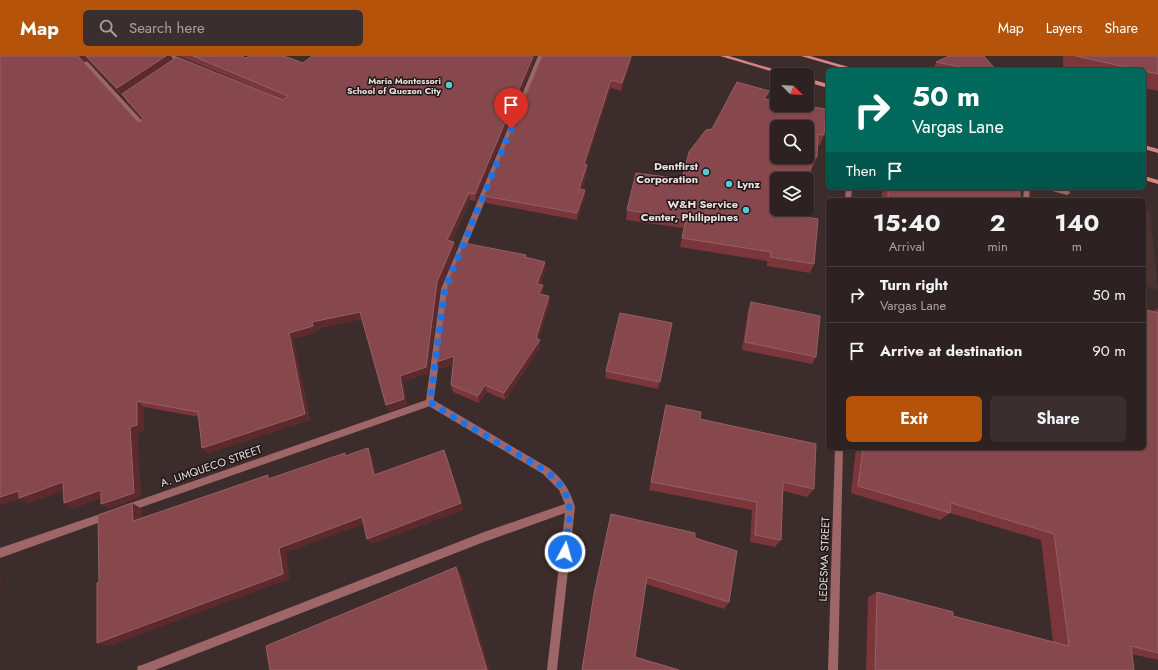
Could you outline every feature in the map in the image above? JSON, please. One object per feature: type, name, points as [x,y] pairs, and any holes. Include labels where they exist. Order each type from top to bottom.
[{"type":"main road","points":[[723,56],[770,69]]},
{"type":"main road","points":[[804,56],[845,68]]},
{"type":"main road","points":[[814,82],[826,85]]},
{"type":"main road","points":[[1146,148],[1158,151]]},
{"type":"main road","points":[[1146,179],[1158,182]]},
{"type":"street","points":[[170,56],[187,63]]},
{"type":"street","points":[[541,56],[445,289],[430,402],[546,471],[557,480],[567,493],[570,507],[552,670]]},
{"type":"street","points":[[174,65],[180,60]]},
{"type":"street","points":[[86,63],[144,126]]},
{"type":"street","points":[[122,101],[128,97]]},
{"type":"street","points":[[1056,190],[1067,194]]},
{"type":"street","name":"A. LIMQUECO STREET","points":[[0,553],[430,402]]},
{"type":"street","name":"LEDESMA STREET","points":[[833,670],[839,450]]},
{"type":"street","points":[[142,670],[484,537],[570,507]]},
{"type":"shaded area","points":[[1146,211],[1150,212],[1158,290],[1146,286]]},
{"type":"building","points":[[0,56],[78,56],[136,120],[140,122],[143,118],[122,94],[177,57],[283,100],[288,96],[193,56],[241,56],[246,58],[249,56],[284,56],[303,63],[312,56],[533,56],[475,194],[469,193],[447,240],[454,242],[437,282],[426,367],[400,376],[404,399],[386,405],[360,312],[312,322],[313,326],[289,333],[305,414],[202,448],[198,412],[137,401],[137,425],[130,427],[134,493],[101,504],[101,490],[64,503],[63,482],[19,498],[19,491],[0,497]]},
{"type":"building","points":[[86,56],[166,56],[117,88]]},
{"type":"building","points":[[542,56],[631,56],[622,83],[611,80],[584,164],[587,165],[579,189],[585,190],[577,213],[484,196]]},
{"type":"building","points":[[949,56],[984,56],[994,68],[964,68],[936,62]]},
{"type":"building","points":[[1076,56],[1158,56],[1158,74],[1146,71],[1146,68],[1130,68]]},
{"type":"building","points":[[737,82],[769,91],[764,99],[770,100],[770,112],[814,112],[814,107],[826,109],[824,135],[818,134],[817,157],[814,157],[814,120],[770,120],[770,164],[811,164],[810,172],[770,172],[770,216],[806,216],[818,219],[814,264],[770,257],[771,252],[682,238],[686,219],[627,210],[636,173],[682,179],[689,152],[706,130],[712,129]]},
{"type":"building","points":[[888,190],[1020,190],[1020,198],[888,198]]},
{"type":"building","points":[[464,243],[526,255],[525,257],[545,262],[537,284],[543,285],[539,294],[549,296],[536,338],[540,340],[504,393],[485,385],[478,396],[451,385],[454,356],[437,362],[448,281]]},
{"type":"building","points":[[751,302],[820,316],[816,357],[745,342]]},
{"type":"building","points":[[1146,310],[1158,313],[1158,653],[1131,646],[1134,670],[875,670],[877,592],[953,612],[953,616],[1069,646],[1054,534],[951,503],[950,513],[858,486],[863,450],[1146,450]]},
{"type":"building","points":[[620,313],[672,323],[660,382],[606,371]]},
{"type":"building","points":[[666,405],[701,412],[700,419],[816,444],[814,489],[783,482],[781,540],[755,535],[757,502],[651,482]]},
{"type":"building","points":[[368,448],[374,475],[444,450],[461,503],[367,539],[362,517],[279,548],[283,574],[97,643],[97,583],[99,582],[98,515],[132,503],[133,521],[268,475],[268,479],[345,453],[345,456]]},
{"type":"building","points":[[611,514],[695,533],[695,538],[737,551],[729,602],[647,577],[635,657],[679,670],[582,670],[594,594]]},
{"type":"building","points":[[456,567],[487,670],[270,670],[266,646]]},
{"type":"place","name":"Maria Montessori School of Quezon City","points":[[449,85]]},
{"type":"place","name":"Dentfirst Corporation","points":[[706,172]]},
{"type":"place","name":"Lynz","points":[[729,184]]},
{"type":"place","name":"W&H Service Center, Philippines","points":[[746,210]]},
{"type":"route","points":[[511,129],[445,289],[430,402],[546,471],[557,480],[567,493],[570,507],[565,552]]}]
